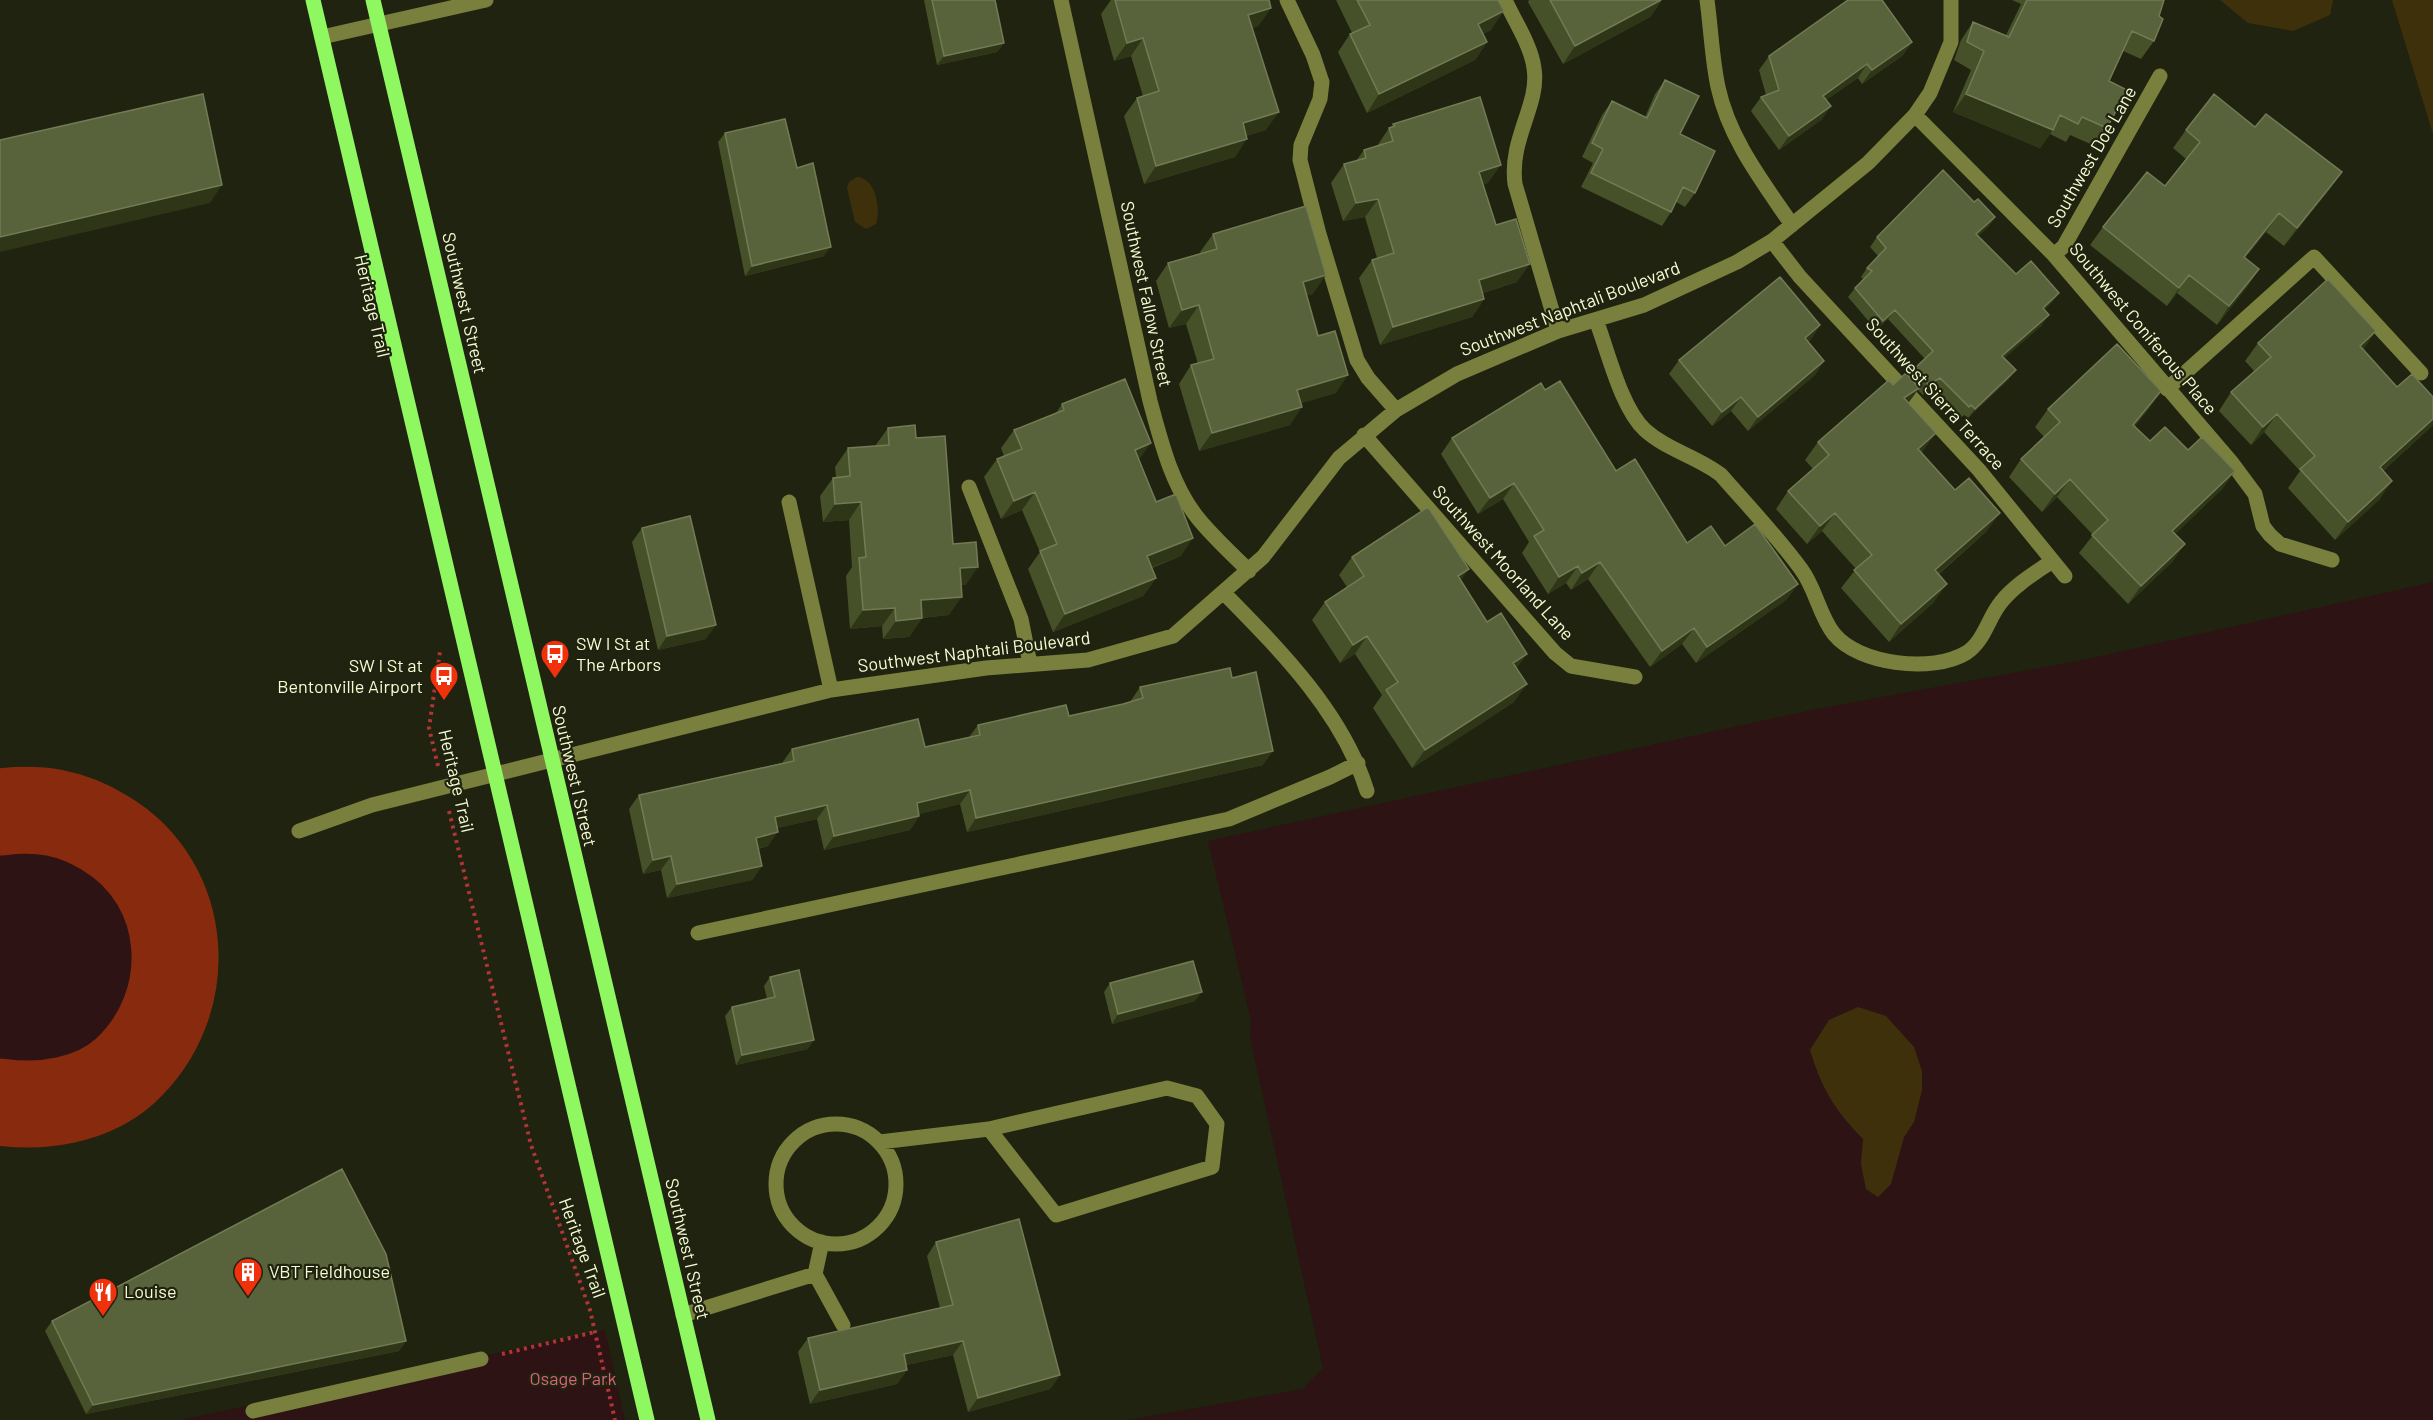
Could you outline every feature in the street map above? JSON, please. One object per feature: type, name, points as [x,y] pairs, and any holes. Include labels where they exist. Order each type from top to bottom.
[{"type":"main road","points":[[313,0],[647,1420]]},
{"type":"main road","name":"Southwest I Street","points":[[373,0],[708,1420]]},
{"type":"street","points":[[322,37],[486,0]]},
{"type":"street","name":"Southwest Fallow Street","points":[[1061,0],[1150,401],[1164,452],[1182,492],[1197,517],[1249,571]]},
{"type":"street","points":[[1287,0],[1313,55],[1322,82],[1320,99],[1301,145],[1303,178],[1357,360],[1368,378],[1396,410]]},
{"type":"street","points":[[1505,0],[1534,68],[1533,91],[1515,149],[1513,167],[1515,184],[1558,331]]},
{"type":"street","points":[[1707,0],[1718,88],[1726,112],[1755,171],[1792,225]]},
{"type":"street","name":"Southwest Naphtali Boulevard","points":[[299,831],[372,805],[831,690],[1030,664],[1088,660],[1173,636],[1249,571],[1299,513],[1339,458],[1396,410],[1457,374],[1558,331],[1644,305],[1737,262],[1772,241],[1868,163],[1915,115],[1930,93],[1951,42],[1951,0]]},
{"type":"street","name":"Southwest Doe Lane","points":[[2054,255],[2064,246],[2160,76]]},
{"type":"street","name":"Southwest Coniferous Place","points":[[1915,115],[2054,255],[2255,494],[2263,526],[2270,535],[2280,544],[2332,560]]},
{"type":"street","name":"Southwest Sierra Terrace","points":[[1772,241],[1800,277],[1980,470],[2065,576]]},
{"type":"street","points":[[2167,389],[2314,257],[2421,373]]},
{"type":"street","points":[[1596,320],[1628,405],[1644,429],[1660,441],[1708,465],[1721,475],[1803,571],[1834,633],[1857,652],[1884,660],[1913,664],[1939,662],[1965,654],[1980,639],[2002,600],[2052,561]]},
{"type":"street","name":"Southwest Moorland Lane","points":[[1364,435],[1555,652],[1571,666],[1635,677]]},
{"type":"street","points":[[969,487],[1021,619],[1030,664]]},
{"type":"street","points":[[789,502],[831,690]]},
{"type":"street","points":[[1224,593],[1277,647],[1347,740],[1358,763],[1367,791]]},
{"type":"street","points":[[698,933],[1229,819],[1358,763]]},
{"type":"street","points":[[880,1142],[989,1129],[1167,1088],[1197,1096],[1217,1124],[1212,1167],[1056,1215],[989,1129]]},
{"type":"street","points":[[827,1124],[847,1124],[865,1131],[880,1142],[891,1158],[897,1179],[894,1199],[886,1218],[871,1233],[852,1242],[822,1242],[811,1239],[795,1228],[783,1213],[776,1195],[776,1176],[782,1157],[793,1141],[808,1130],[827,1124]]},
{"type":"street","points":[[822,1242],[815,1274],[843,1325]]},
{"type":"street","points":[[683,1315],[815,1274]]},
{"type":"street","points":[[253,1411],[481,1359]]},
{"type":"path","name":"Heritage Trail","points":[[440,651],[429,728],[531,1145],[590,1310],[615,1420]]},
{"type":"path","points":[[481,1359],[595,1332]]},
{"type":"green space","points":[[2433,582],[2433,1420],[1128,1420],[1303,1389],[1323,1368],[1250,1038],[1251,1020],[1208,841],[1817,709],[2078,661]]},
{"type":"green space","points":[[23,837],[59,840],[73,844],[105,864],[137,903],[148,941],[147,978],[134,1013],[112,1043],[81,1064],[43,1075],[0,1073],[0,841]]},
{"type":"green space","name":"Osage Park","points":[[605,1330],[625,1420],[181,1420]]},
{"type":"shaded area","points":[[2220,0],[2333,0],[2330,15],[2293,31],[2248,23]]},
{"type":"shaded area","points":[[2392,0],[2433,0],[2433,134]]},
{"type":"shaded area","points":[[857,177],[869,183],[876,195],[878,210],[876,224],[866,229],[855,222],[847,188],[849,182]]},
{"type":"shaded area","points":[[1858,1007],[1886,1016],[1914,1047],[1922,1071],[1922,1090],[1914,1122],[1904,1137],[1891,1184],[1878,1197],[1866,1189],[1861,1164],[1863,1139],[1830,1098],[1810,1050],[1829,1020]]},
{"type":"building","points":[[932,0],[995,0],[1004,43],[944,56]]},
{"type":"building","points":[[1115,0],[1269,0],[1271,8],[1248,15],[1279,112],[1243,123],[1247,139],[1156,166],[1137,98],[1159,91],[1143,38],[1127,43]]},
{"type":"building","points":[[1357,0],[1498,0],[1504,11],[1478,24],[1487,42],[1379,94],[1350,34],[1370,25]]},
{"type":"building","points":[[1550,0],[1661,0],[1575,46]]},
{"type":"building","points":[[1848,0],[1882,0],[1912,42],[1872,70],[1867,64],[1823,96],[1831,106],[1789,136],[1761,97],[1779,90],[1769,56]]},
{"type":"building","points":[[2027,0],[2164,0],[2159,16],[2163,19],[2154,41],[2132,31],[2109,81],[2127,90],[2107,128],[2082,117],[2078,124],[2060,115],[2053,130],[1966,94],[1984,51],[1967,42],[1973,22],[2009,37]]},
{"type":"building","points":[[1665,80],[1699,96],[1680,134],[1715,151],[1695,193],[1683,187],[1671,212],[1591,173],[1603,149],[1592,143],[1612,101],[1647,118]]},
{"type":"building","points":[[203,94],[222,185],[0,237],[0,140]]},
{"type":"building","points":[[2214,94],[2255,127],[2266,114],[2342,172],[2297,228],[2279,213],[2244,257],[2259,269],[2229,306],[2189,275],[2179,288],[2103,227],[2147,172],[2165,186],[2200,142],[2186,130]]},
{"type":"building","points":[[1480,97],[1501,165],[1479,172],[1496,225],[1516,219],[1530,264],[1479,280],[1484,299],[1393,327],[1372,260],[1394,253],[1378,199],[1356,203],[1344,164],[1366,158],[1364,150],[1393,141],[1389,128],[1395,126],[1393,124]]},
{"type":"building","points":[[785,119],[797,168],[813,163],[831,247],[752,266],[725,133]]},
{"type":"building","points":[[1943,170],[1974,202],[1978,199],[1995,217],[1976,234],[2016,274],[2031,261],[2059,293],[2043,308],[2049,315],[2002,356],[2016,370],[1975,409],[1971,405],[1969,407],[1940,378],[1929,385],[1914,369],[1933,351],[1895,310],[1883,321],[1855,288],[1872,271],[1867,268],[1886,248],[1877,237]]},
{"type":"building","points":[[1306,206],[1326,275],[1303,282],[1318,336],[1335,331],[1348,375],[1297,390],[1302,407],[1212,433],[1191,365],[1214,359],[1199,305],[1182,310],[1168,263],[1217,249],[1213,234]]},
{"type":"building","points":[[1780,277],[1820,325],[1805,338],[1824,361],[1758,417],[1741,397],[1722,412],[1679,360]]},
{"type":"building","points":[[2328,279],[2376,331],[2360,346],[2397,387],[2412,374],[2433,397],[2433,419],[2380,467],[2392,481],[2348,522],[2300,469],[2315,456],[2277,414],[2263,427],[2231,392],[2271,357],[2258,343]]},
{"type":"building","points":[[2117,344],[2161,391],[2133,425],[2150,441],[2165,427],[2188,450],[2202,437],[2235,471],[2172,531],[2185,544],[2141,586],[2092,535],[2108,520],[2070,479],[2055,494],[2021,459],[2060,422],[2048,409]]},
{"type":"building","points":[[1906,373],[1919,388],[1904,398],[1936,433],[1918,449],[1955,490],[1969,478],[2000,513],[1935,570],[1947,584],[1901,624],[1854,570],[1872,555],[1835,513],[1820,526],[1788,491],[1829,455],[1818,442],[1889,380],[1893,385]]},
{"type":"building","points":[[1125,379],[1151,443],[1135,450],[1156,502],[1176,494],[1193,538],[1147,556],[1156,578],[1065,614],[1040,551],[1057,544],[1035,492],[1014,501],[997,459],[1022,449],[1014,430],[1064,410],[1062,404]]},
{"type":"building","points":[[1560,381],[1616,471],[1635,459],[1687,543],[1711,526],[1725,546],[1755,524],[1798,584],[1707,647],[1694,628],[1662,651],[1600,562],[1582,573],[1578,566],[1559,577],[1534,536],[1544,530],[1514,483],[1490,498],[1452,438],[1541,383],[1545,390]]},
{"type":"building","points":[[915,425],[916,438],[945,436],[953,544],[976,542],[978,567],[960,568],[962,597],[921,600],[922,618],[896,621],[895,608],[863,610],[859,558],[866,557],[861,502],[835,504],[833,478],[850,476],[848,448],[889,445],[888,428]]},
{"type":"building","points":[[1428,507],[1469,569],[1458,576],[1487,622],[1501,613],[1527,654],[1513,663],[1527,684],[1425,750],[1386,690],[1398,682],[1367,636],[1353,645],[1325,602],[1364,576],[1352,557]]},
{"type":"building","points":[[690,516],[716,625],[667,636],[642,528]]},
{"type":"building","points":[[1230,668],[1232,678],[1256,672],[1273,751],[976,818],[970,790],[917,803],[919,816],[834,836],[827,805],[775,817],[778,832],[756,838],[762,866],[677,884],[671,856],[653,860],[639,795],[794,761],[792,749],[918,719],[925,747],[980,735],[978,725],[1066,705],[1069,716],[1123,704],[1143,698],[1140,687]]},
{"type":"building","points":[[1193,961],[1202,992],[1118,1014],[1110,983]]},
{"type":"building","points":[[799,970],[814,1040],[742,1055],[732,1007],[775,997],[770,977]]},
{"type":"building","name":"VBT Fieldhouse","points":[[342,1169],[386,1254],[406,1341],[93,1405],[52,1321]]},
{"type":"building","points":[[1019,1219],[1060,1375],[978,1398],[963,1341],[904,1354],[907,1370],[820,1390],[808,1338],[953,1305],[936,1242]]},
{"type":"taxiway","points":[[0,812],[41,811],[80,820],[105,833],[134,855],[155,882],[168,913],[175,946],[173,980],[165,1013],[149,1044],[125,1071],[97,1089],[66,1100],[32,1104],[0,1102]]},
{"type":"place","name":"SW I St at The Arbors","points":[[555,680]]},
{"type":"place","name":"SW I St at Bentonville Airport","points":[[444,702]]},
{"type":"place","name":"VBT Fieldhouse","points":[[248,1298]]},
{"type":"place","name":"Louise","points":[[103,1318]]}]
